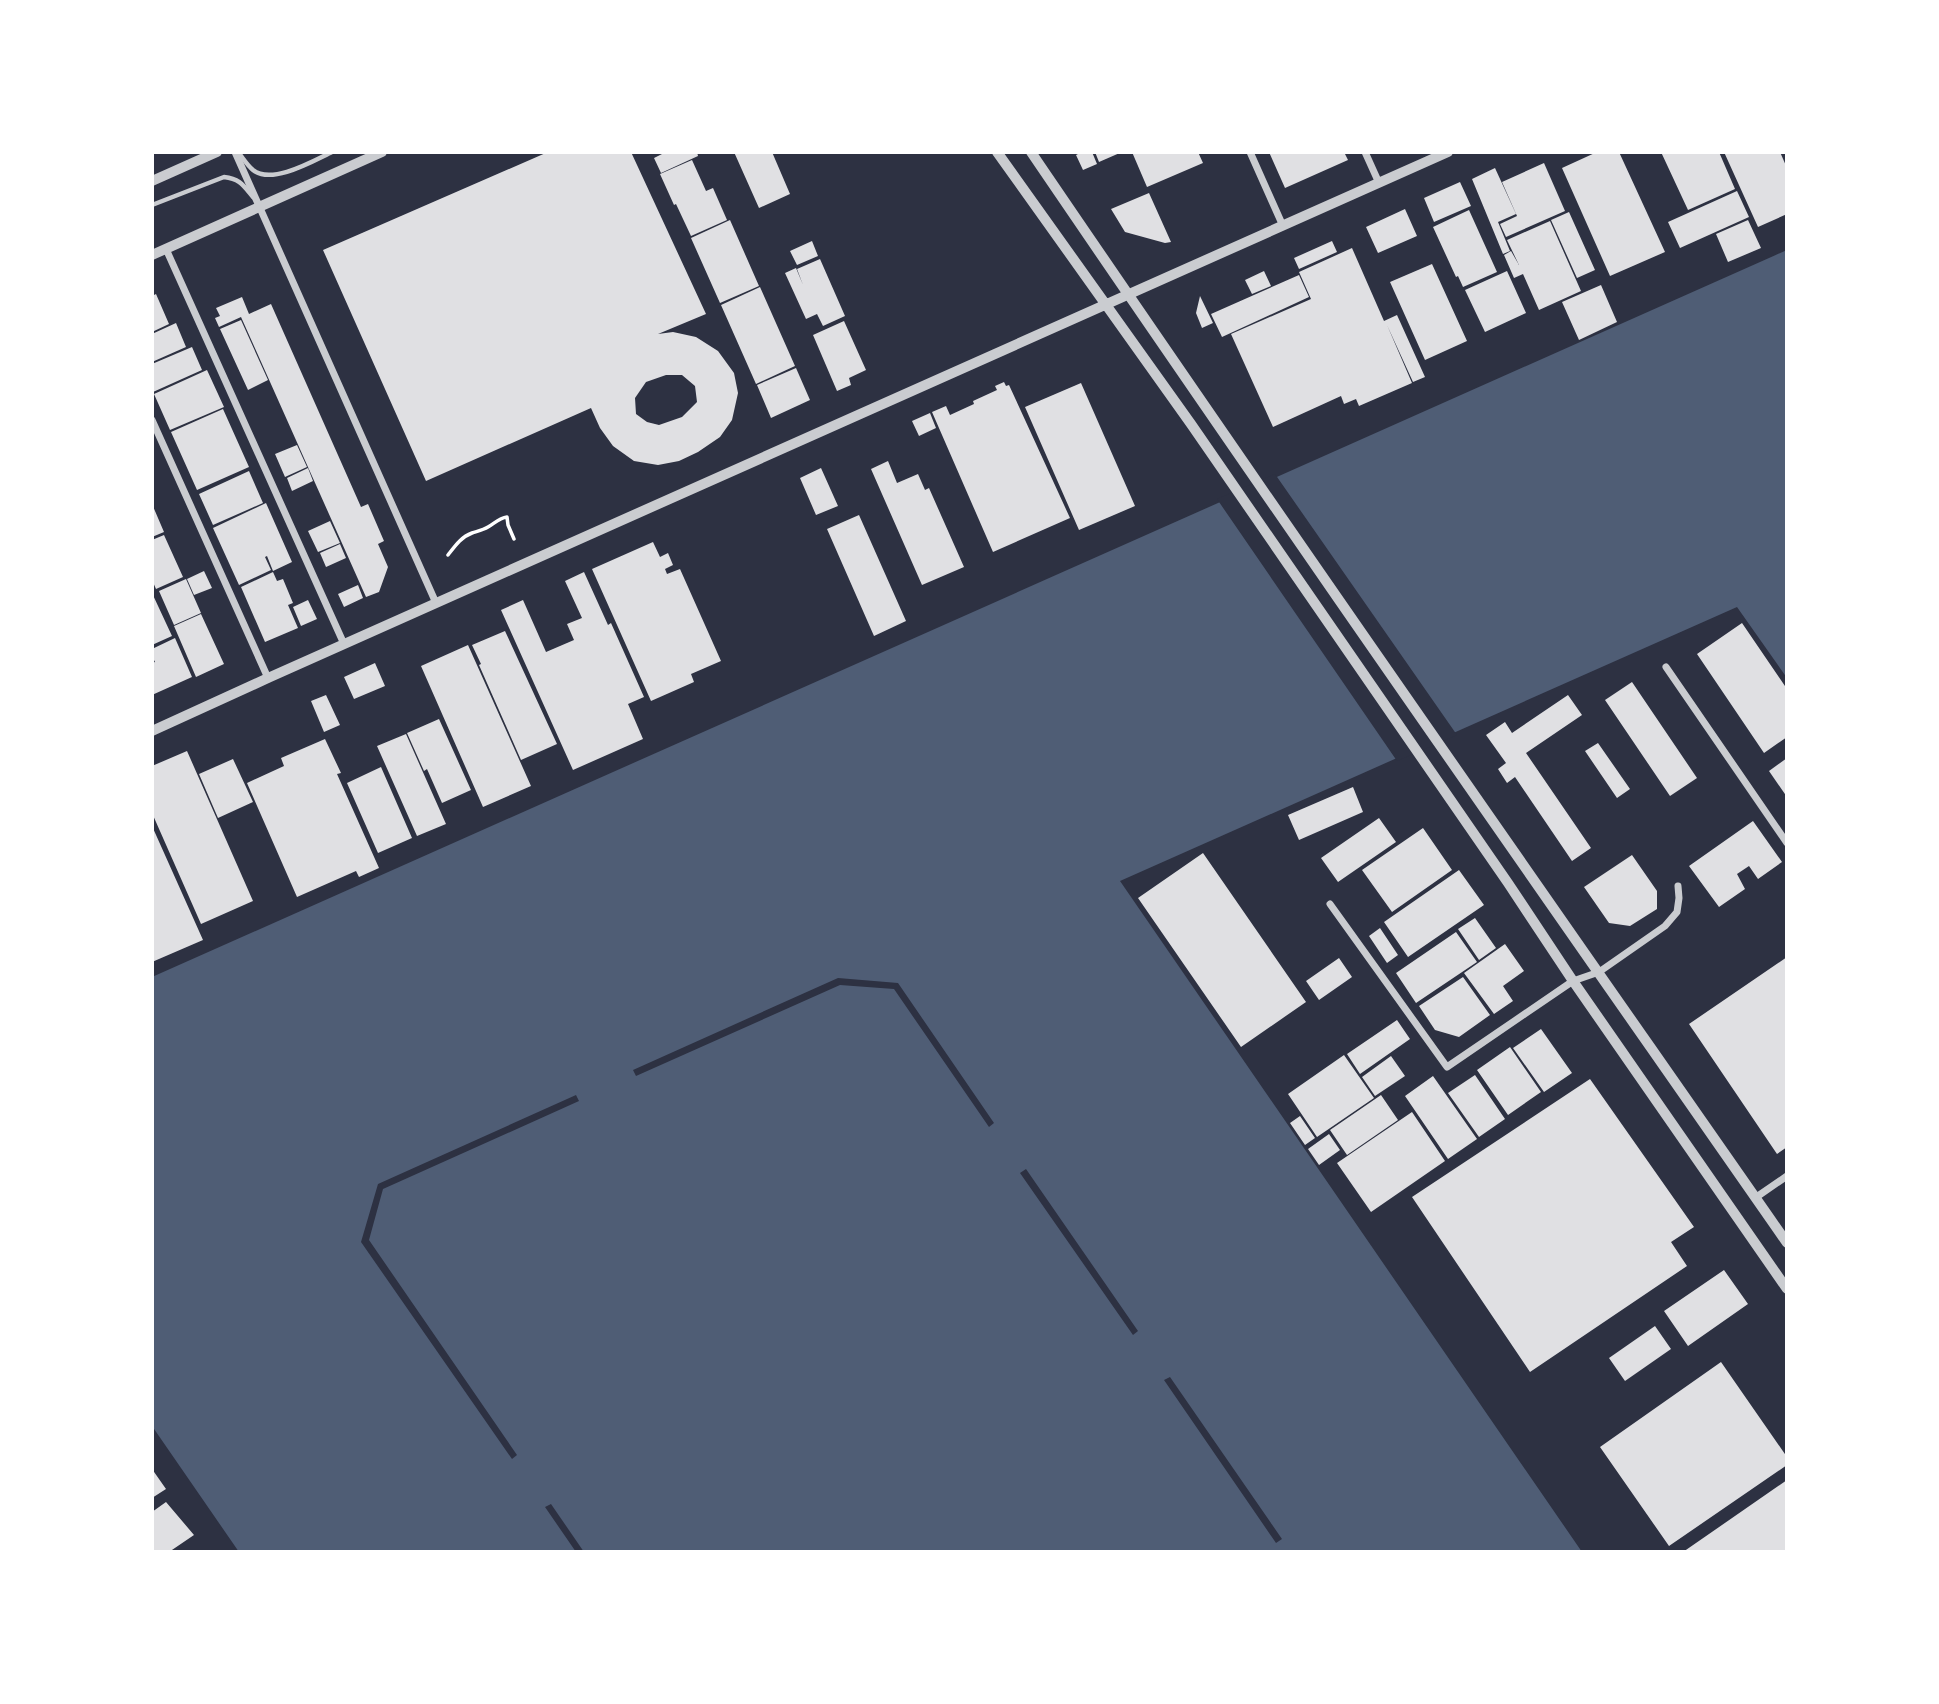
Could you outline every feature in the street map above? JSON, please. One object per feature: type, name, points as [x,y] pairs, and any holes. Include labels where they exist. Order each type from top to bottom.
[{"type":"street","points":[[152,181],[217,152]]},
{"type":"street","points":[[237,152],[436,603]]},
{"type":"street","points":[[152,255],[382,152]]},
{"type":"street","points":[[997,152],[1191,424],[1787,1289]]},
{"type":"street","points":[[1031,152],[1486,813],[1787,1243]]},
{"type":"street","points":[[1250,152],[1283,226]]},
{"type":"street","points":[[1365,152],[1379,183]]},
{"type":"street","points":[[152,731],[1448,152]]},
{"type":"street","points":[[166,248],[344,644]]},
{"type":"street","points":[[152,420],[268,678]]},
{"type":"street","points":[[1666,667],[1787,843]]},
{"type":"street","points":[[1330,904],[1447,1067],[1573,981],[1599,971],[1665,926],[1677,912],[1678,886]]},
{"type":"street","points":[[1755,1198],[1787,1176]]},
{"type":"lane","points":[[237,152],[253,170],[275,175],[332,152]]},
{"type":"lane","points":[[152,205],[223,177],[235,178],[260,207]]},
{"type":"path","points":[[447,555],[459,540],[492,526],[500,518],[507,517],[514,539]]},
{"type":"water","points":[[1787,250],[1787,678],[1737,607],[1120,881],[1582,1552],[239,1552],[152,1426],[152,977]]},
{"type":"pier","points":[[1275,474],[1457,735],[1397,761],[1217,499]]},
{"type":"pier","points":[[838,978],[898,983],[994,1123],[989,1127],[894,989],[840,985],[636,1076],[633,1070]]},
{"type":"pier","points":[[576,1095],[579,1101],[383,1189],[369,1240],[517,1455],[512,1459],[361,1242],[378,1184]]},
{"type":"pier","points":[[1026,1169],[1138,1331],[1133,1335],[1020,1173]]},
{"type":"pier","points":[[1170,1377],[1282,1539],[1276,1543],[1164,1380]]},
{"type":"pier","points":[[551,1504],[584,1552],[576,1552],[545,1507]]},
{"type":"building","points":[[548,152],[631,152],[706,314],[658,334],[673,332],[696,337],[718,351],[734,373],[738,393],[732,420],[720,437],[698,452],[679,461],[658,465],[634,461],[613,446],[600,428],[591,408],[426,481],[323,250]],"holes":[[[666,375],[682,375],[695,386],[697,402],[682,417],[659,425],[647,422],[636,414],[635,398],[646,382]]]},
{"type":"building","points":[[666,152],[697,152],[698,156],[661,173],[654,158]]},
{"type":"building","points":[[734,152],[772,152],[790,194],[759,208]]},
{"type":"building","points":[[1092,152],[1097,164],[1083,170],[1076,155]]},
{"type":"building","points":[[1095,152],[1122,152],[1099,162]]},
{"type":"building","points":[[1132,152],[1198,152],[1203,163],[1147,187]]},
{"type":"building","points":[[1269,152],[1344,152],[1348,160],[1285,188]]},
{"type":"building","points":[[1597,152],[1619,152],[1665,252],[1610,276],[1562,168]]},
{"type":"building","points":[[1661,152],[1719,152],[1735,189],[1688,210]]},
{"type":"building","points":[[1724,152],[1780,152],[1787,168],[1787,214],[1758,227]]},
{"type":"building","points":[[692,160],[706,191],[713,188],[727,220],[691,236],[660,174]]},
{"type":"building","points":[[1544,163],[1565,211],[1506,237],[1500,224],[1517,216],[1502,182]]},
{"type":"building","points":[[1495,168],[1516,214],[1498,222],[1510,251],[1503,254],[1472,179]]},
{"type":"building","points":[[1460,182],[1471,206],[1434,222],[1424,198]]},
{"type":"building","points":[[1737,191],[1749,217],[1680,248],[1668,222]]},
{"type":"building","points":[[1149,193],[1171,242],[1165,243],[1125,232],[1111,209]]},
{"type":"building","points":[[1405,209],[1417,236],[1378,253],[1366,227]]},
{"type":"building","points":[[1469,210],[1497,272],[1463,287],[1433,227]]},
{"type":"building","points":[[1569,212],[1595,270],[1577,278],[1551,220]]},
{"type":"building","points":[[730,220],[759,286],[720,303],[691,238]]},
{"type":"building","points":[[1748,220],[1761,248],[1728,262],[1716,234]]},
{"type":"building","points":[[1550,221],[1581,291],[1539,310],[1523,274],[1514,278],[1504,255],[1511,251],[1519,265],[1507,240]]},
{"type":"building","points":[[812,241],[818,256],[797,265],[790,251]]},
{"type":"building","points":[[1332,241],[1337,252],[1299,269],[1294,258]]},
{"type":"building","points":[[1352,248],[1384,321],[1397,315],[1425,377],[1413,382],[1387,325],[1412,383],[1359,406],[1356,399],[1344,404],[1341,396],[1273,427],[1231,334],[1311,299],[1299,272]]},
{"type":"building","points":[[820,259],[845,316],[823,326],[817,314],[806,319],[785,273],[796,268],[803,285],[797,269]]},
{"type":"building","points":[[1432,264],[1467,341],[1425,360],[1390,282]]},
{"type":"building","points":[[1264,271],[1271,286],[1252,294],[1245,280]]},
{"type":"building","points":[[1507,271],[1526,313],[1485,332],[1465,290]]},
{"type":"building","points":[[1299,275],[1309,297],[1222,337],[1211,314]]},
{"type":"building","points":[[1601,285],[1617,322],[1579,340],[1562,302]]},
{"type":"building","points":[[760,287],[795,366],[756,384],[721,305]]},
{"type":"building","points":[[156,294],[169,324],[152,332],[152,296]]},
{"type":"building","points":[[1200,296],[1213,323],[1202,328],[1196,313]]},
{"type":"building","points":[[242,297],[249,314],[271,304],[361,507],[368,504],[384,541],[378,544],[388,567],[379,592],[366,597],[241,317],[219,327],[215,318],[220,316],[216,308]]},
{"type":"building","points":[[241,320],[268,380],[248,390],[220,329]]},
{"type":"building","points":[[844,321],[866,370],[849,378],[851,385],[837,391],[813,335]]},
{"type":"building","points":[[176,323],[186,347],[152,362],[152,334]]},
{"type":"building","points":[[192,347],[202,370],[153,392],[152,364]]},
{"type":"building","points":[[796,368],[810,400],[771,418],[757,385]]},
{"type":"building","points":[[207,370],[224,407],[170,430],[154,394]]},
{"type":"building","points":[[1004,382],[1006,386],[1009,385],[1070,518],[993,552],[932,412],[946,406],[950,415],[997,390],[995,386]]},
{"type":"building","points":[[1081,383],[1135,506],[1079,530],[1025,407]]},
{"type":"building","points":[[223,409],[249,467],[197,490],[171,432]]},
{"type":"building","points":[[930,413],[936,428],[919,436],[912,421]]},
{"type":"building","points":[[297,445],[307,467],[285,477],[275,454]]},
{"type":"building","points":[[888,461],[897,483],[918,474],[925,490],[929,488],[964,567],[922,585],[871,469]]},
{"type":"building","points":[[308,468],[313,481],[292,491],[287,478]]},
{"type":"building","points":[[821,468],[838,506],[816,515],[800,478]]},
{"type":"building","points":[[249,471],[263,503],[213,525],[199,494]]},
{"type":"building","points":[[266,503],[292,562],[273,571],[267,556],[265,557],[271,570],[239,585],[213,528]]},
{"type":"building","points":[[152,504],[164,532],[152,537]]},
{"type":"building","points":[[859,515],[906,621],[874,636],[827,529]]},
{"type":"building","points":[[330,521],[340,543],[318,552],[308,531]]},
{"type":"building","points":[[164,535],[183,577],[156,589],[152,580],[152,540]]},
{"type":"building","points":[[653,542],[660,557],[668,553],[673,565],[665,569],[667,574],[680,569],[721,661],[691,674],[694,682],[651,701],[592,569]]},
{"type":"building","points":[[340,544],[346,558],[326,567],[320,553]]},
{"type":"building","points":[[204,571],[212,588],[194,595],[187,579]]},
{"type":"building","points":[[273,572],[277,581],[283,579],[293,603],[288,605],[298,628],[265,642],[241,587]]},
{"type":"building","points":[[584,572],[608,625],[611,623],[644,697],[628,704],[643,739],[573,770],[501,610],[523,600],[546,652],[574,640],[567,624],[582,618],[565,581]]},
{"type":"building","points":[[186,579],[201,613],[174,625],[159,591]]},
{"type":"building","points":[[358,585],[363,598],[344,607],[338,594]]},
{"type":"building","points":[[152,593],[172,636],[152,645]]},
{"type":"building","points":[[308,600],[317,619],[301,626],[293,607]]},
{"type":"building","points":[[201,614],[224,664],[196,677],[174,626]]},
{"type":"building","points":[[1742,623],[1787,689],[1787,737],[1764,753],[1697,654]]},
{"type":"building","points":[[505,631],[557,744],[521,760],[472,645]]},
{"type":"building","points":[[175,638],[192,677],[152,695],[152,663],[155,662],[152,649]]},
{"type":"building","points":[[468,645],[531,786],[483,807],[421,666]]},
{"type":"building","points":[[375,663],[385,686],[354,699],[344,677]]},
{"type":"building","points":[[1632,682],[1697,778],[1670,796],[1605,700]]},
{"type":"building","points":[[326,695],[340,725],[324,732],[311,701]]},
{"type":"building","points":[[1568,695],[1582,715],[1526,753],[1591,848],[1572,861],[1515,777],[1507,783],[1498,769],[1506,763],[1486,735],[1505,722],[1512,733]]},
{"type":"building","points":[[439,719],[471,790],[442,803],[407,733]]},
{"type":"building","points":[[406,734],[446,824],[417,836],[377,746]]},
{"type":"building","points":[[325,739],[341,773],[337,774],[379,868],[359,877],[356,871],[297,897],[247,783],[284,766],[281,758]]},
{"type":"building","points":[[1598,743],[1630,789],[1617,798],[1585,751]]},
{"type":"building","points":[[187,751],[253,901],[201,924],[152,813],[152,766]]},
{"type":"building","points":[[1787,758],[1787,797],[1769,771]]},
{"type":"building","points":[[233,759],[253,802],[218,818],[199,774]]},
{"type":"building","points":[[381,767],[412,838],[378,853],[347,783]]},
{"type":"building","points":[[1353,787],[1363,812],[1299,840],[1288,815]]},
{"type":"building","points":[[1379,818],[1396,842],[1338,882],[1321,858]]},
{"type":"building","points":[[1753,821],[1782,862],[1758,879],[1749,866],[1737,874],[1745,889],[1719,907],[1689,866]]},
{"type":"building","points":[[152,826],[203,940],[152,962]]},
{"type":"building","points":[[1423,828],[1452,870],[1392,912],[1362,870]]},
{"type":"building","points":[[1203,853],[1306,1002],[1241,1047],[1138,898]]},
{"type":"building","points":[[1632,855],[1657,891],[1657,909],[1630,926],[1609,923],[1584,887]]},
{"type":"building","points":[[1459,870],[1484,905],[1408,957],[1384,922]]},
{"type":"building","points":[[1475,918],[1496,948],[1479,960],[1458,929]]},
{"type":"building","points":[[1380,928],[1398,955],[1387,963],[1369,936]]},
{"type":"building","points":[[1456,932],[1477,962],[1416,1003],[1396,973]]},
{"type":"building","points":[[1505,944],[1524,971],[1503,986],[1513,1001],[1494,1014],[1464,973]]},
{"type":"building","points":[[1787,957],[1787,1147],[1777,1154],[1689,1024]]},
{"type":"building","points":[[1339,958],[1352,977],[1319,1000],[1306,981]]},
{"type":"building","points":[[1463,977],[1490,1015],[1459,1037],[1435,1030],[1419,1006]]},
{"type":"building","points":[[1397,1020],[1410,1039],[1360,1074],[1347,1054]]},
{"type":"building","points":[[1541,1029],[1572,1073],[1544,1092],[1513,1048]]},
{"type":"building","points":[[1510,1047],[1541,1092],[1508,1115],[1477,1070]]},
{"type":"building","points":[[1344,1055],[1374,1098],[1317,1137],[1288,1094]]},
{"type":"building","points":[[1391,1056],[1405,1076],[1375,1096],[1362,1077]]},
{"type":"building","points":[[1475,1075],[1505,1119],[1479,1137],[1448,1093]]},
{"type":"building","points":[[1433,1076],[1477,1139],[1448,1159],[1405,1096]]},
{"type":"building","points":[[1590,1079],[1694,1227],[1671,1242],[1687,1266],[1530,1372],[1412,1197]]},
{"type":"building","points":[[1381,1095],[1398,1120],[1347,1155],[1330,1130]]},
{"type":"building","points":[[1412,1112],[1445,1161],[1371,1212],[1337,1163]]},
{"type":"building","points":[[1300,1116],[1315,1138],[1305,1145],[1290,1123]]},
{"type":"building","points":[[1329,1134],[1340,1150],[1319,1165],[1308,1149]]},
{"type":"building","points":[[1724,1270],[1748,1304],[1688,1346],[1664,1311]]},
{"type":"building","points":[[1655,1326],[1671,1349],[1625,1381],[1609,1358]]},
{"type":"building","points":[[1721,1362],[1787,1457],[1787,1465],[1669,1546],[1600,1447]]},
{"type":"building","points":[[152,1469],[166,1489],[152,1498]]},
{"type":"building","points":[[1787,1480],[1787,1552],[1683,1552]]},
{"type":"building","points":[[166,1502],[194,1535],[169,1552],[155,1552],[152,1548],[152,1512]]}]
